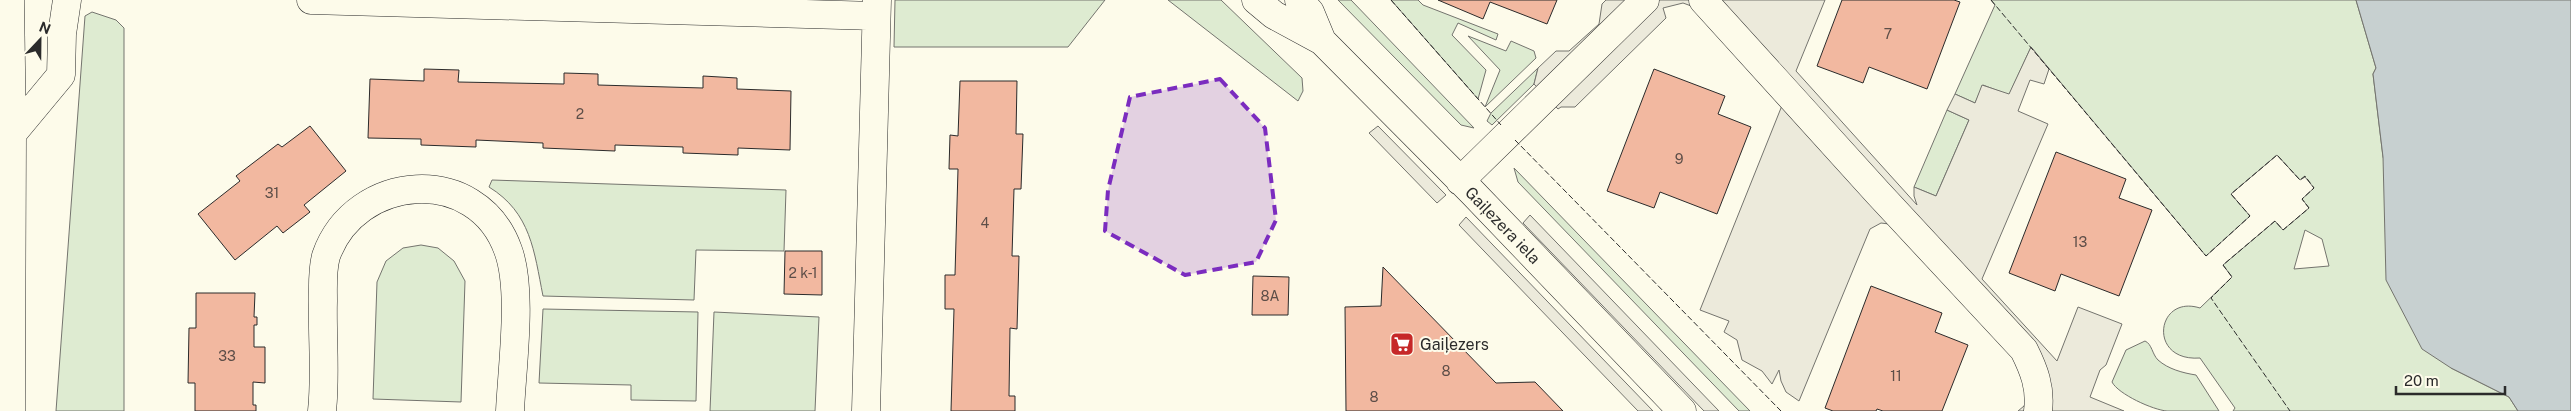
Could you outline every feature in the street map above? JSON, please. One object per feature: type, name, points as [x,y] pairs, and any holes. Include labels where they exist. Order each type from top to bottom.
[{"type":"street","points":[[10,0],[12,134],[11,411]]},
{"type":"street","points":[[12,134],[61,75],[62,34],[68,0]]},
{"type":"street","points":[[310,0],[877,8],[866,411]]},
{"type":"street","name":"Gaiļezera iela","points":[[1256,0],[1274,15],[1322,41],[1682,411]]},
{"type":"street","name":"Gaiļezera iela","points":[[1299,0],[1310,12],[1322,41]]},
{"type":"street","points":[[1460,181],[1646,0]]},
{"type":"street","points":[[1703,0],[2024,350],[2036,373],[2040,398],[2038,411]]},
{"type":"street","points":[[322,411],[323,280],[326,258],[334,238],[346,220],[362,206],[381,196],[402,190],[424,188],[458,198],[483,213],[497,229],[508,248],[514,268],[515,290],[510,411]]},
{"type":"highlighted area","points":[[1220,79],[1265,128],[1276,220],[1256,262],[1185,275],[1105,231],[1108,190],[1130,97]]},
{"type":"green space","points":[[895,0],[1105,0],[1068,47],[894,47]]},
{"type":"green space","points":[[1168,0],[1221,0],[1302,78],[1303,91],[1298,101]]},
{"type":"green space","points":[[1338,0],[1351,0],[1474,128],[1461,125]]},
{"type":"green space","points":[[1391,0],[1418,0],[1423,5],[1498,34],[1496,40],[1458,23],[1452,35],[1486,70],[1478,99]]},
{"type":"green space","points":[[1991,0],[2356,0],[2376,68],[2373,74],[2383,157],[2451,368],[2509,397],[2518,411],[2233,411],[2235,408],[2200,358],[2183,356],[2171,350],[2165,340],[2164,329],[2167,319],[2174,310],[2185,306],[2200,308],[2232,277],[2223,265],[2275,221],[2283,230],[2309,208],[2302,199],[2314,188],[2305,177],[2300,180],[2277,155],[2231,194],[2250,216],[2206,256],[2031,47],[2009,95],[1983,85],[1975,103],[1955,94],[1995,5]],"holes":[[[2305,230],[2322,239],[2329,266],[2294,269]]]},
{"type":"green space","points":[[92,12],[116,20],[124,28],[124,411],[56,411],[85,16]]},
{"type":"green space","points":[[1468,36],[1506,51],[1511,41],[1534,51],[1536,58],[1485,107],[1500,70]]},
{"type":"green space","points":[[1538,68],[1534,84],[1492,125],[1487,121],[1491,113]]},
{"type":"green space","points":[[1947,110],[1969,120],[1936,196],[1914,187]]},
{"type":"green space","points":[[1514,168],[1750,411],[1739,411],[1518,182]]},
{"type":"green space","points":[[492,180],[786,190],[784,251],[696,250],[694,300],[543,296],[537,264],[528,234],[514,209],[503,197],[489,187]]},
{"type":"green space","points":[[421,245],[438,248],[454,261],[465,281],[461,402],[373,399],[377,282],[386,261],[403,248]]},
{"type":"green space","points":[[543,309],[698,312],[696,401],[631,400],[631,385],[539,383]]},
{"type":"green space","points":[[714,312],[819,317],[815,411],[710,411]]},
{"type":"green space","points":[[2145,341],[2149,344],[2156,358],[2166,366],[2196,375],[2219,411],[2161,410],[2137,401],[2116,387],[2112,382],[2126,350]]},
{"type":"shaded area","points":[[1606,0],[1825,0],[1796,71],[1917,205],[1914,187],[1936,196],[1969,120],[1947,110],[1955,94],[1975,103],[1982,85],[2009,94],[2031,47],[2049,69],[2044,84],[2030,80],[2018,111],[2048,124],[1982,279],[2057,361],[2078,307],[2122,324],[2106,365],[2100,370],[2090,397],[2124,411],[2018,411],[2024,406],[2029,395],[2028,372],[1889,224],[1881,223],[1870,229],[1799,401],[1786,392],[1779,370],[1772,384],[1762,371],[1742,360],[1737,340],[1724,332],[1729,321],[1700,310],[1783,103],[1694,7],[1683,3],[1663,8],[1666,18],[1575,107],[1561,107],[1558,109],[1534,84],[1538,68],[1556,51],[1569,51],[1599,24],[1602,4]]},
{"type":"shaded area","points":[[2356,0],[2571,0],[2571,411],[2518,411],[2509,397],[2451,368],[2422,349],[2386,280],[2383,157],[2373,74],[2376,68]]},
{"type":"shaded area","points":[[1378,126],[1446,195],[1437,203],[1369,133]]},
{"type":"shaded area","points":[[1530,215],[1719,411],[1704,411],[1523,223]]},
{"type":"shaded area","points":[[1466,217],[1653,411],[1638,411],[1459,225]]},
{"type":"building","points":[[1438,0],[1557,0],[1547,24],[1490,2],[1483,19]]},
{"type":"building","points":[[1842,0],[1954,0],[1960,2],[1927,89],[1869,67],[1863,83],[1817,66]]},
{"type":"building","points":[[424,69],[459,70],[458,82],[564,84],[564,73],[598,74],[598,85],[703,88],[703,76],[737,78],[737,89],[791,91],[790,150],[738,148],[738,155],[683,153],[683,147],[615,145],[615,151],[543,148],[543,143],[476,140],[476,147],[421,145],[421,139],[368,138],[370,79],[424,81]]},
{"type":"building","points":[[1654,69],[1725,96],[1718,114],[1751,127],[1717,214],[1660,192],[1654,208],[1607,191]]},
{"type":"building","points":[[960,81],[1017,81],[1016,134],[1023,134],[1021,189],[1014,189],[1012,256],[1019,256],[1017,329],[1010,328],[1009,396],[1015,396],[1015,411],[951,411],[954,309],[945,309],[945,275],[955,275],[958,169],[949,169],[950,135],[958,136]]},
{"type":"building","points":[[310,126],[346,171],[304,205],[310,212],[283,233],[277,226],[235,260],[198,214],[240,181],[236,176],[278,144],[282,147]]},
{"type":"building","points":[[2056,152],[2126,179],[2119,198],[2152,210],[2119,296],[2061,274],[2055,291],[2009,273]]},
{"type":"building","points":[[785,251],[822,251],[822,295],[784,294]]},
{"type":"building","name":"Gaiļezers","points":[[1383,267],[1496,383],[1535,382],[1563,411],[1346,411],[1345,307],[1381,306]]},
{"type":"building","points":[[1253,276],[1289,277],[1288,315],[1252,315]]},
{"type":"building","points":[[1871,286],[1942,313],[1935,332],[1968,345],[1942,411],[1883,411],[1877,409],[1876,411],[1833,411],[1825,408]]},
{"type":"building","points":[[196,293],[255,293],[254,317],[257,317],[257,325],[254,325],[254,347],[265,347],[265,383],[253,382],[253,405],[256,405],[256,411],[195,411],[195,383],[188,383],[189,328],[196,328]]},
{"type":"fence","points":[[1391,0],[1501,125]]},
{"type":"fence","points":[[1991,0],[2206,256],[2250,216],[2231,194],[2277,155],[2300,180],[2305,176],[2314,188],[2302,199],[2309,208],[2283,230],[2275,221],[2223,265],[2232,277],[2211,298],[2290,411]]},
{"type":"fence","points":[[1515,140],[1781,411]]},
{"type":"place","name":"Gaiļezers","points":[[1402,344]]}]
